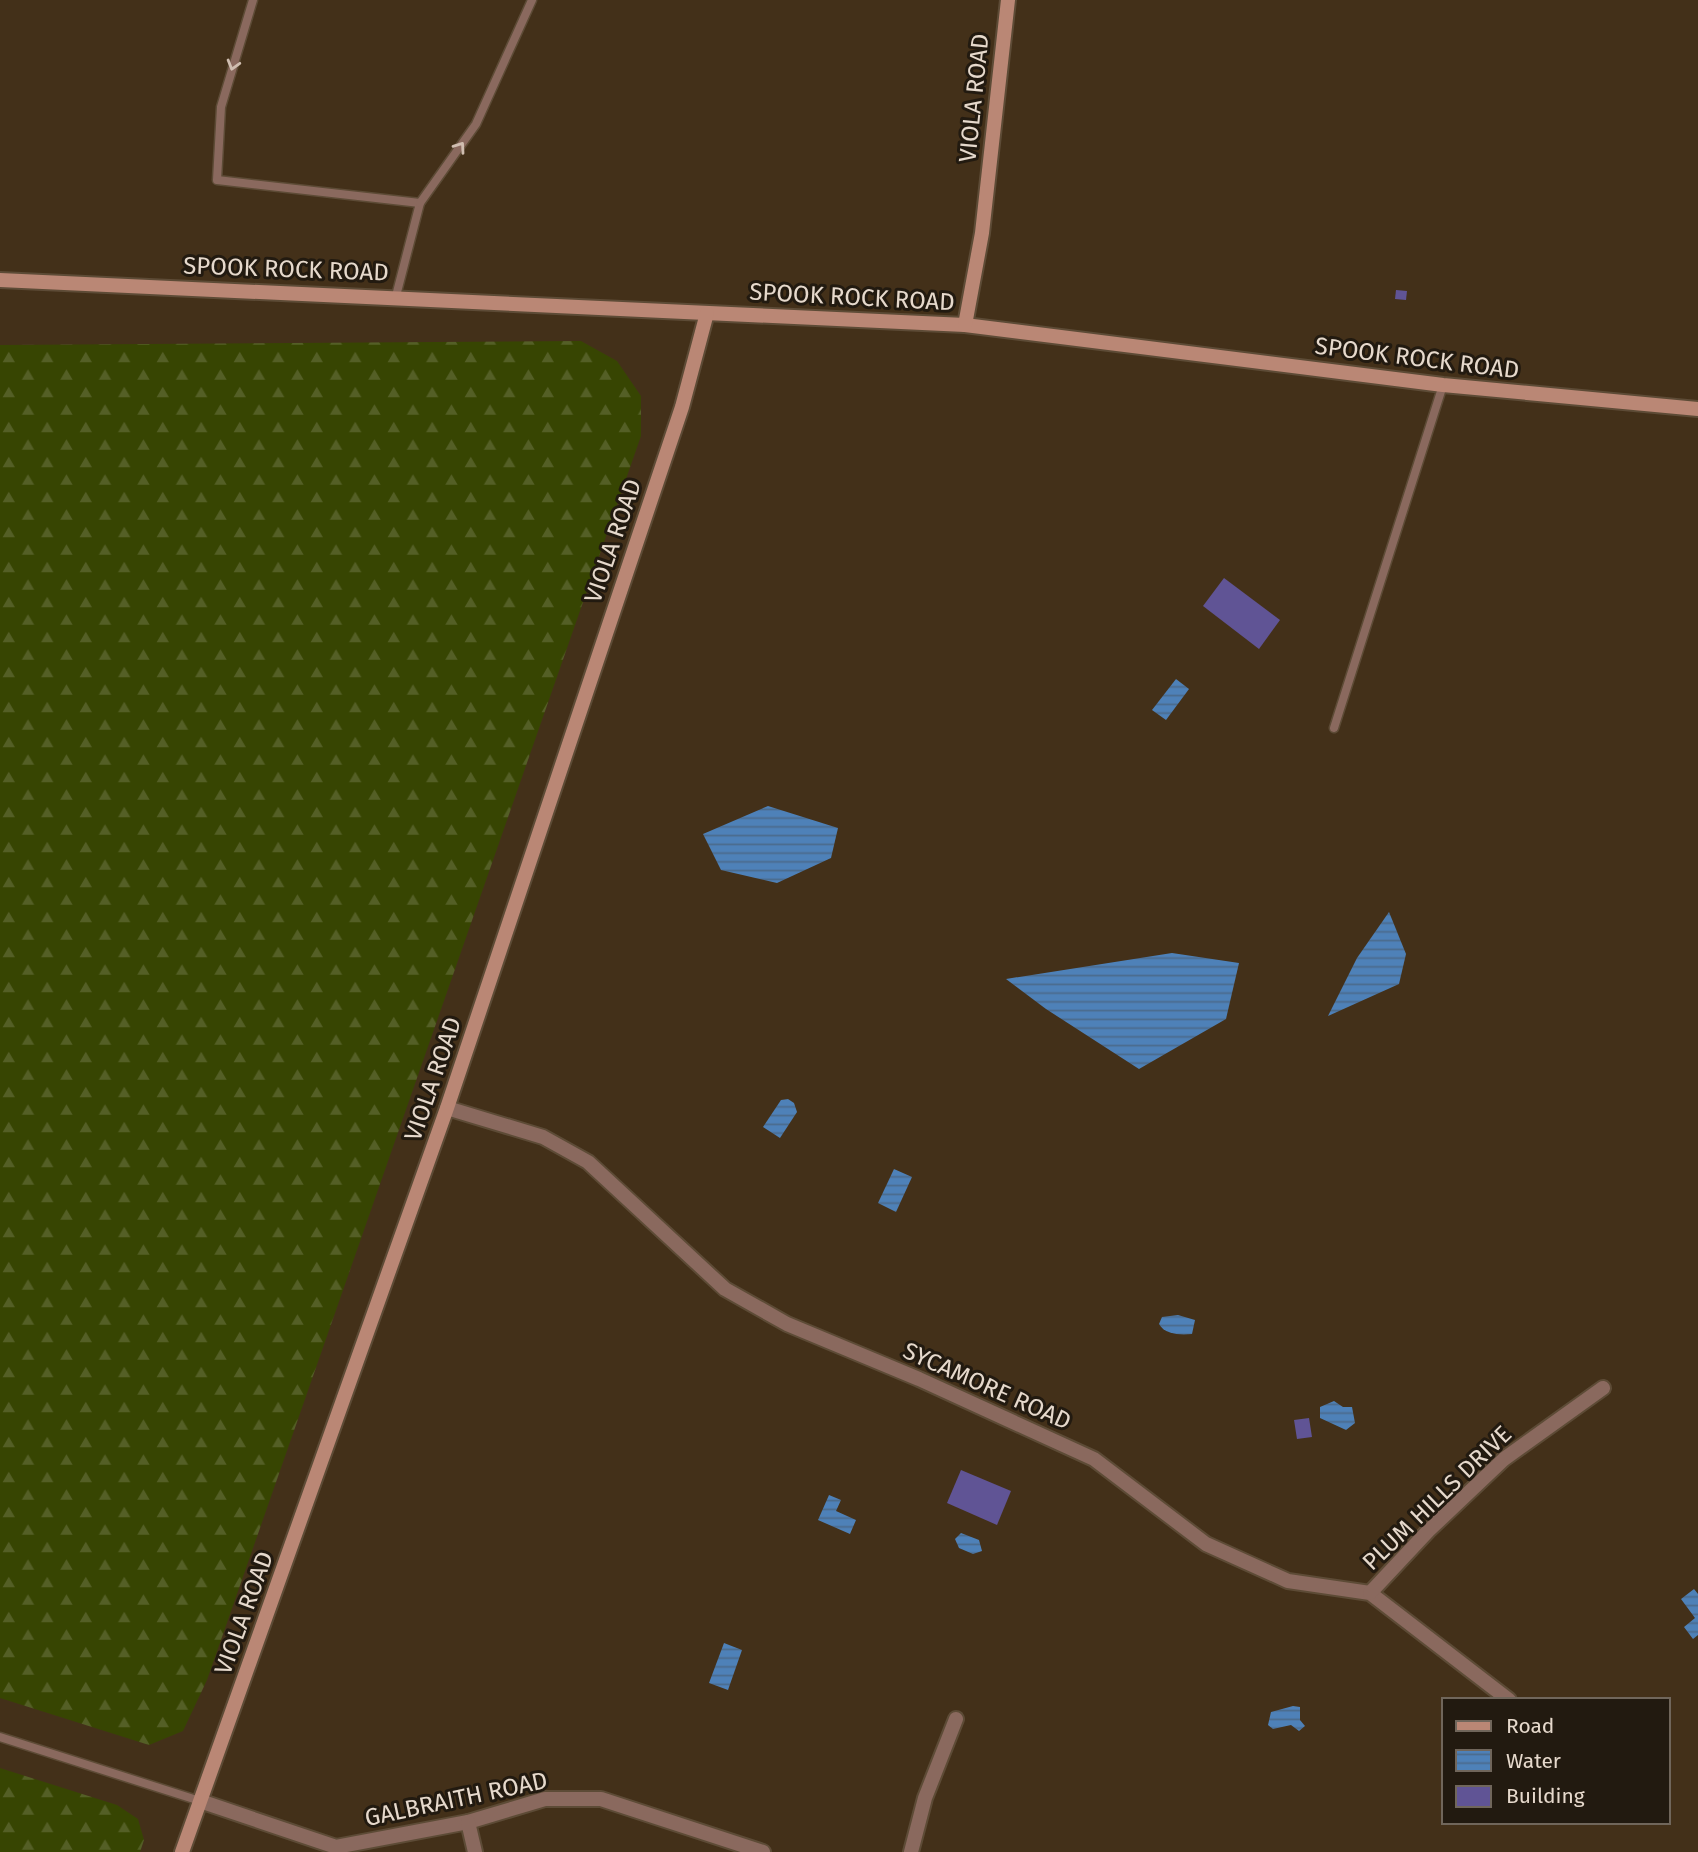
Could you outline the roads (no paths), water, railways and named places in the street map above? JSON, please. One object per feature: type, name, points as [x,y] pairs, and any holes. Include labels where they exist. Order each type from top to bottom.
[{"type":"street","name":"VIOLA ROAD","points":[[965,325],[982,233],[1008,0]]},
{"type":"street","name":"SPOOK ROCK ROAD","points":[[0,280],[396,296],[965,325],[1443,385],[1698,409]]},
{"type":"street","name":"VIOLA ROAD","points":[[182,1852],[447,1108],[682,407],[707,313]]},
{"type":"street","name":"SYCAMORE ROAD","points":[[447,1108],[543,1137],[588,1162],[725,1289],[787,1324],[919,1379],[1094,1459],[1206,1544],[1288,1581],[1370,1593],[1506,1698]]},
{"type":"street","name":"PLUM HILLS DRIVE","points":[[1370,1593],[1428,1531],[1504,1459],[1603,1388]]},
{"type":"street","points":[[911,1852],[925,1798],[956,1719]]},
{"type":"street","name":"GALBRAITH ROAD","points":[[200,1801],[336,1847],[468,1822],[545,1799],[601,1800],[763,1852]]},
{"type":"street","points":[[468,1822],[475,1852]]},
{"type":"lane","points":[[253,0],[221,107],[217,180],[420,203]]},
{"type":"lane","points":[[396,296],[420,203],[476,124],[532,0]]},
{"type":"lane","points":[[1334,728],[1443,385]]},
{"type":"lane","points":[[0,1737],[200,1801]]},
{"type":"water","points":[[1176,679],[1189,689],[1166,720],[1152,710]]},
{"type":"water","points":[[768,806],[838,828],[831,858],[777,883],[721,870],[703,834]]},
{"type":"water","points":[[1389,912],[1406,954],[1399,984],[1328,1016],[1357,958]]},
{"type":"water","points":[[1172,953],[1239,963],[1226,1019],[1139,1069],[1046,1009],[1006,979]]},
{"type":"water","points":[[788,1099],[794,1103],[797,1112],[780,1138],[763,1127],[781,1100]]},
{"type":"water","points":[[894,1169],[912,1177],[896,1212],[878,1203]]},
{"type":"water","points":[[1178,1315],[1195,1320],[1192,1334],[1169,1332],[1159,1324],[1162,1317]]},
{"type":"water","points":[[1334,1401],[1343,1407],[1352,1407],[1355,1423],[1346,1430],[1320,1418],[1320,1407]]},
{"type":"water","points":[[829,1495],[841,1500],[836,1511],[856,1520],[850,1534],[818,1520]]},
{"type":"water","points":[[961,1533],[979,1540],[982,1551],[973,1554],[959,1548],[955,1539]]},
{"type":"water","points":[[1694,1589],[1698,1594],[1698,1635],[1693,1639],[1684,1627],[1695,1618],[1681,1599]]},
{"type":"water","points":[[724,1643],[742,1650],[728,1690],[709,1683]]},
{"type":"water","points":[[1293,1706],[1300,1707],[1300,1720],[1305,1726],[1299,1731],[1291,1725],[1273,1729],[1268,1725],[1271,1712]]}]
